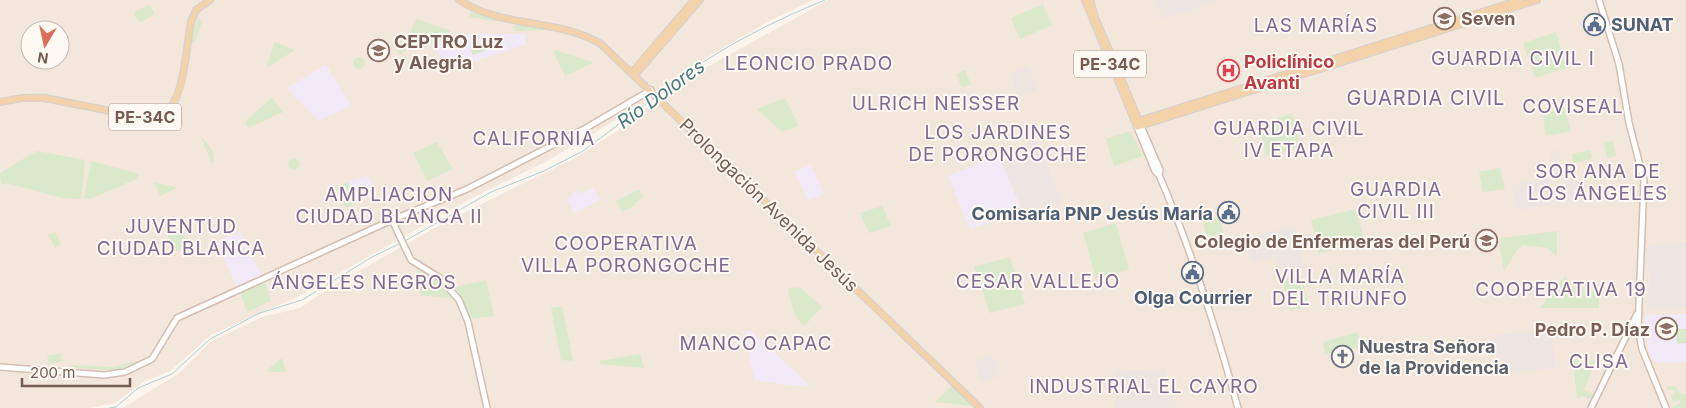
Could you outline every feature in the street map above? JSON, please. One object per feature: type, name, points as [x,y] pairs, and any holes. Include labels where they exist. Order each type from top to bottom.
[{"type":"main road","name":"PE-34C","points":[[0,102],[36,98],[141,117],[157,117],[169,110],[176,99],[191,22],[196,10],[210,0]]},
{"type":"main road","name":"Prolongación Avenida Jesús","points":[[459,0],[480,12],[501,19],[580,33],[608,50],[980,408]]},
{"type":"main road","points":[[633,74],[694,0]]},
{"type":"main road","points":[[633,74],[700,0]]},
{"type":"main road","name":"PE-34C","points":[[1085,0],[1138,124]]},
{"type":"main road","name":"PE-34C","points":[[1090,0],[1101,35]]},
{"type":"main road","points":[[1138,124],[1520,0]]},
{"type":"main road","points":[[1138,124],[1538,0]]},
{"type":"main road","points":[[1599,0],[1619,64],[1631,132],[1644,181],[1638,314],[1642,350],[1666,408]]},
{"type":"main road","points":[[184,28],[191,22]]},
{"type":"main road","points":[[0,367],[104,375],[125,372],[152,358],[177,318],[392,220],[467,189],[655,94]]},
{"type":"main road","points":[[1138,124],[1155,171],[1159,175],[1183,230],[1207,300],[1238,408]]},
{"type":"main road","points":[[566,138],[580,143],[581,135],[586,128]]},
{"type":"main road","points":[[392,220],[411,260],[440,278],[459,300],[468,322],[487,408]]},
{"type":"main road","points":[[1591,408],[1638,314]]},
{"type":"shaded area","points":[[0,0],[813,0],[769,21],[689,68],[644,103],[547,161],[470,199],[297,297],[211,335],[170,371],[145,381],[115,403],[89,408],[0,408]]},
{"type":"shaded area","points":[[828,0],[1686,0],[1686,408],[123,408],[181,372],[210,342],[262,317],[300,308],[326,290],[445,222],[575,158],[616,132],[684,80]]},
{"type":"shaded area","points":[[1155,0],[1218,0],[1164,19]]},
{"type":"shaded area","points":[[467,34],[525,34],[526,44],[450,70],[433,47],[452,37]]},
{"type":"shaded area","name":"CEPTRO Luz y Alegria","points":[[382,38],[391,53],[374,64],[365,49]]},
{"type":"shaded area","points":[[326,64],[351,106],[319,121],[287,88]]},
{"type":"shaded area","points":[[1028,67],[1037,91],[1018,97],[1010,74]]},
{"type":"shaded area","points":[[1036,140],[1063,203],[1024,213],[999,155]]},
{"type":"shaded area","points":[[1558,150],[1563,174],[1556,175],[1550,152]]},
{"type":"shaded area","points":[[998,155],[1023,213],[970,229],[948,176]]},
{"type":"shaded area","points":[[811,165],[824,194],[808,201],[795,171]]},
{"type":"shaded area","points":[[368,175],[375,194],[356,203],[348,182]]},
{"type":"shaded area","points":[[1579,177],[1584,202],[1567,205],[1562,180]]},
{"type":"shaded area","points":[[1547,178],[1552,204],[1517,211],[1512,184]]},
{"type":"shaded area","points":[[593,187],[600,200],[574,214],[567,200],[573,195],[571,193],[577,190],[580,194]]},
{"type":"shaded area","points":[[1295,227],[1304,271],[1278,276],[1274,257],[1252,262],[1247,237]]},
{"type":"shaded area","points":[[241,231],[261,275],[237,287],[216,242]]},
{"type":"shaded area","points":[[1686,242],[1686,307],[1647,309],[1651,270],[1646,268],[1645,248]]},
{"type":"shaded area","name":"Pedro P. Díaz","points":[[1686,314],[1686,362],[1657,363],[1651,358],[1647,344],[1645,315]]},
{"type":"shaded area","points":[[751,330],[807,383],[807,387],[755,381],[743,332]]},
{"type":"shaded area","points":[[1552,332],[1555,368],[1513,372],[1496,353],[1490,351],[1491,335]]},
{"type":"shaded area","points":[[992,355],[1000,376],[982,382],[974,361]]},
{"type":"shaded area","points":[[1165,369],[1176,408],[1115,408],[1116,371]]},
{"type":"green space","points":[[149,4],[155,14],[139,23],[134,13]]},
{"type":"green space","points":[[1043,4],[1052,25],[1020,39],[1011,18]]},
{"type":"green space","points":[[471,11],[495,20],[495,21],[469,17]]},
{"type":"green space","points":[[197,18],[202,22],[194,44],[192,41]]},
{"type":"green space","points":[[417,19],[451,31],[421,49],[411,30]]},
{"type":"green space","points":[[515,24],[546,30],[514,31]]},
{"type":"green space","points":[[1556,32],[1567,68],[1535,78],[1523,43]]},
{"type":"green space","points":[[407,34],[414,45],[408,49],[401,38]]},
{"type":"green space","points":[[399,38],[406,50],[399,55],[392,43]]},
{"type":"green space","points":[[275,42],[295,50],[268,67],[267,65]]},
{"type":"green space","points":[[483,42],[486,50],[473,55],[470,46]]},
{"type":"green space","points":[[555,50],[593,63],[565,76],[554,53]]},
{"type":"green space","points":[[357,57],[361,57],[365,63],[361,69],[357,69],[353,65],[353,61]]},
{"type":"green space","points":[[965,70],[971,84],[962,88],[956,74]]},
{"type":"green space","points":[[44,93],[94,104],[94,105],[21,94]]},
{"type":"green space","points":[[272,97],[283,112],[248,128],[245,122]]},
{"type":"green space","points":[[785,98],[799,126],[782,132],[757,109]]},
{"type":"green space","points":[[1565,108],[1571,131],[1546,136],[1543,116],[1545,113]]},
{"type":"green space","points":[[1292,113],[1301,147],[1266,156],[1259,124]]},
{"type":"green space","points":[[1130,131],[1143,156],[1114,166],[1106,139]]},
{"type":"green space","points":[[200,135],[213,152],[214,160],[212,164]]},
{"type":"green space","points":[[1613,141],[1616,156],[1607,158],[1604,142]]},
{"type":"green space","points":[[437,142],[453,169],[427,181],[413,153]]},
{"type":"green space","points":[[1590,150],[1592,159],[1573,163],[1572,154]]},
{"type":"green space","points":[[37,151],[85,160],[81,199],[62,198],[7,183],[1,185],[0,173]]},
{"type":"green space","points":[[294,158],[300,164],[294,170],[288,164]]},
{"type":"green space","points":[[91,161],[139,174],[136,179],[90,199],[84,198]]},
{"type":"green space","points":[[1500,168],[1505,189],[1483,192],[1479,172]]},
{"type":"green space","points":[[154,182],[177,188],[160,196]]},
{"type":"green space","points":[[348,182],[356,203],[346,208],[336,187]]},
{"type":"green space","points":[[639,189],[644,197],[635,203],[636,205],[622,212],[616,201]]},
{"type":"green space","points":[[882,206],[891,226],[869,233],[860,213]]},
{"type":"green space","points":[[1356,209],[1365,243],[1319,253],[1311,220]]},
{"type":"green space","points":[[1220,217],[1223,234],[1206,237],[1203,221]]},
{"type":"green space","points":[[1116,223],[1129,269],[1096,279],[1083,233]]},
{"type":"green space","points":[[180,227],[189,246],[175,252],[167,233]]},
{"type":"green space","points":[[1557,231],[1557,256],[1547,248],[1523,245],[1516,251],[1504,272],[1499,242],[1502,238]]},
{"type":"green space","points":[[55,232],[61,244],[55,248],[48,235]]},
{"type":"green space","points":[[1010,257],[1025,304],[990,313],[974,267]]},
{"type":"green space","points":[[417,270],[434,278],[456,299],[421,295]]},
{"type":"green space","points":[[1301,275],[1309,306],[1290,311],[1282,279]]},
{"type":"green space","points":[[1565,276],[1574,288],[1599,290],[1599,308],[1540,308]]},
{"type":"green space","points":[[486,280],[494,316],[470,319],[455,287]]},
{"type":"green space","points":[[265,282],[271,301],[247,312],[240,292]]},
{"type":"green space","points":[[795,287],[802,289],[822,307],[804,326],[795,314],[790,300],[788,289]]},
{"type":"green space","points":[[562,306],[573,361],[561,360],[551,308]]},
{"type":"green space","points":[[1676,329],[1686,329],[1686,343],[1677,344]]},
{"type":"green space","points":[[1358,332],[1361,347],[1325,354],[1323,342]]},
{"type":"green space","points":[[61,353],[63,361],[49,365],[47,356]]},
{"type":"green space","points":[[640,354],[644,368],[600,364],[600,361]]},
{"type":"green space","points":[[282,358],[286,372],[267,372],[267,370]]},
{"type":"green space","points":[[142,360],[119,371],[67,367],[73,365],[113,367]]},
{"type":"green space","points":[[1573,360],[1596,361],[1584,390],[1594,394],[1592,400],[1583,396],[1577,398]]},
{"type":"green space","points":[[952,386],[973,406],[935,402]]},
{"type":"green space","points":[[1676,386],[1678,393],[1681,392],[1682,395],[1686,393],[1686,408],[1671,408],[1681,403],[1679,400],[1673,402],[1671,395],[1675,394],[1674,390],[1668,390],[1666,387]]},
{"type":"waterway","name":"Río Dolores","points":[[657,96],[716,54],[781,19],[825,0]]},
{"type":"waterway","name":"Río Dolores","points":[[405,241],[491,192],[544,171],[583,151],[654,98]]},
{"type":"waterway","name":"Río Dolores","points":[[109,408],[116,407],[138,388],[172,374],[210,339],[260,313],[302,300],[372,257],[401,243]]},
{"type":"place","name":"Seven","points":[[1445,18]]},
{"type":"place","name":"SUNAT","points":[[1595,24]]},
{"type":"place","name":"CEPTRO Luz y Alegria","points":[[378,51]]},
{"type":"place","name":"Policlínico Avanti","points":[[1228,71]]},
{"type":"place","name":"Comisaría PNP Jesús María","points":[[1229,213]]},
{"type":"place","name":"Colegio de Enfermeras del Perú","points":[[1486,241]]},
{"type":"place","name":"Olga Courrier","points":[[1193,272]]},
{"type":"place","name":"Pedro P. Díaz","points":[[1666,329]]},
{"type":"place","name":"Nuestra Señora de la Providencia","points":[[1343,356]]},
{"type":"district","name":"LAS MARÍAS","points":[[1316,25]]},
{"type":"district","name":"GUARDIA CIVIL I","points":[[1513,58]]},
{"type":"district","name":"LEONCIO PRADO","points":[[809,63]]},
{"type":"district","name":"GUARDIA CIVIL","points":[[1426,98]]},
{"type":"district","name":"ULRICH NEISSER","points":[[936,103]]},
{"type":"district","name":"COVISEAL","points":[[1573,106]]},
{"type":"district","name":"CALIFORNIA","points":[[534,138]]},
{"type":"district","name":"GUARDIA CIVIL IV ETAPA","points":[[1289,139]]},
{"type":"district","name":"LOS JARDINES DE PORONGOCHE","points":[[998,143]]},
{"type":"district","name":"SOR ANA DE LOS ÁNGELES","points":[[1598,182]]},
{"type":"district","name":"GUARDIA CIVIL III","points":[[1396,200]]},
{"type":"district","name":"AMPLIACION CIUDAD BLANCA II","points":[[389,205]]},
{"type":"district","name":"JUVENTUD CIUDAD BLANCA","points":[[181,237]]},
{"type":"district","name":"COOPERATIVA VILLA PORONGOCHE","points":[[626,254]]},
{"type":"district","name":"CESAR VALLEJO","points":[[1038,281]]},
{"type":"district","name":"ÁNGELES NEGROS","points":[[364,282]]},
{"type":"district","name":"VILLA MARÍA DEL TRIUNFO","points":[[1340,287]]},
{"type":"district","name":"COOPERATIVA 19","points":[[1561,289]]},
{"type":"district","name":"MANCO CAPAC","points":[[756,343]]},
{"type":"district","name":"CLISA","points":[[1599,361]]},
{"type":"district","name":"INDUSTRIAL EL CAYRO","points":[[1144,386]]}]
